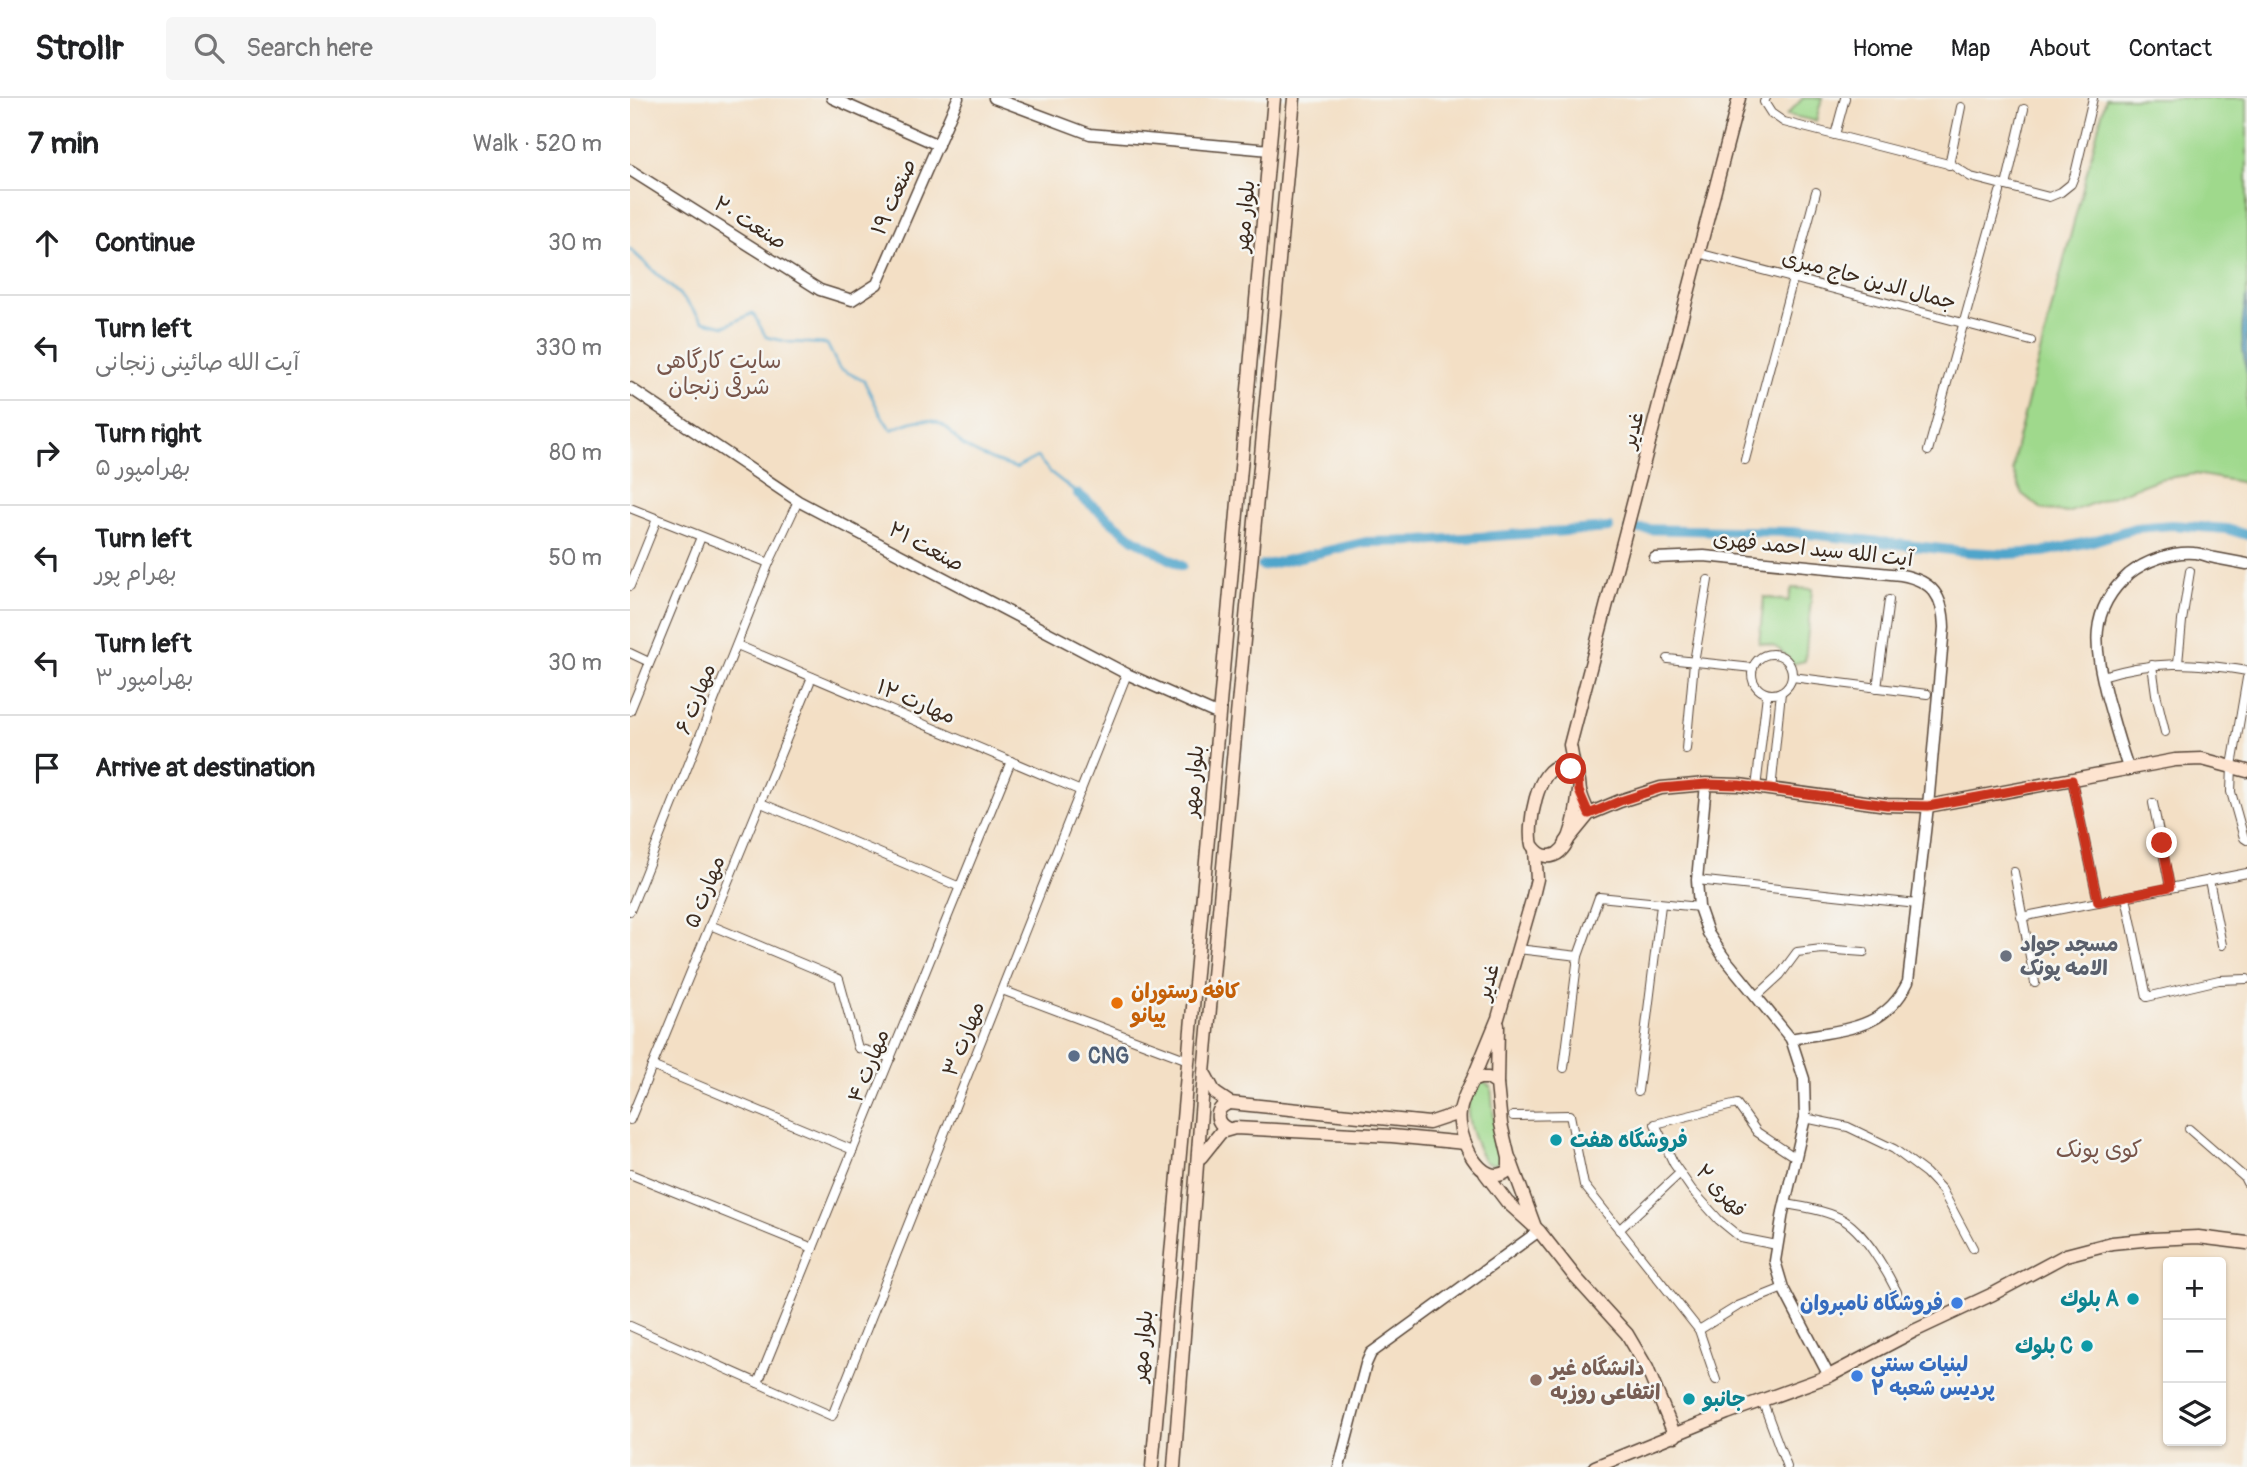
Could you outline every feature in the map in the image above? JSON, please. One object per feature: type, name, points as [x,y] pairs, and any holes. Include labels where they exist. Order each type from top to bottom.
[{"type":"main road","name":"بلوار مهر","points":[[1152,1467],[1274,98]]},
{"type":"main road","name":"بلوار مهر","points":[[1174,1467],[1204,1073],[1294,98]]},
{"type":"main road","name":"غدیر","points":[[1459,1113],[1498,1018],[1518,949],[1537,879],[1535,850],[1531,840],[1533,807],[1545,775],[1557,766],[1570,745],[1739,98]]},
{"type":"main road","points":[[1236,533],[1254,536]]},
{"type":"main road","name":"غدیر","points":[[1570,745],[1579,791]]},
{"type":"main road","points":[[1566,842],[1589,814],[1661,788],[1706,784],[1887,805],[1928,806],[2175,760],[2202,759],[2247,771]]},
{"type":"main road","points":[[1557,766],[1575,772]]},
{"type":"main road","points":[[1579,791],[1589,814]]},
{"type":"main road","points":[[1537,879],[1553,855],[1562,850],[1566,842],[1575,818],[1579,791]]},
{"type":"main road","points":[[1535,850],[1544,855],[1553,855]]},
{"type":"main road","points":[[1498,1018],[1497,1084],[1501,1124],[1510,1158],[1537,1229]]},
{"type":"main road","points":[[1204,1073],[1215,1093],[1230,1103]]},
{"type":"main road","points":[[1472,1081],[1488,1078],[1497,1084]]},
{"type":"main road","points":[[1465,1143],[1392,1136],[1228,1129],[1221,1126],[1217,1119],[1218,1111],[1223,1105],[1230,1103],[1429,1123],[1459,1113],[1465,1143],[1507,1202],[1537,1229],[1576,1278],[1627,1334],[1647,1368],[1675,1436]]},
{"type":"main road","points":[[1199,1160],[1221,1132],[1228,1129]]},
{"type":"main road","points":[[1485,1172],[1494,1176],[1502,1175],[1509,1170],[1510,1158]]},
{"type":"main road","points":[[1595,1467],[1829,1376],[2066,1255],[2112,1243],[2153,1239],[2198,1237],[2247,1243],[2246,1229]]},
{"type":"main road","points":[[1165,1322],[1186,1323]]},
{"type":"street","points":[[832,98],[938,145]]},
{"type":"street","name":"صنعت ۱۹","points":[[852,300],[877,284],[958,98]]},
{"type":"street","points":[[994,98],[1090,134],[1270,149]]},
{"type":"street","points":[[1766,98],[1765,102],[1771,113],[1784,122],[1949,165],[2003,189],[2049,197],[2071,184],[2093,98]]},
{"type":"street","points":[[1835,135],[1845,98]]},
{"type":"street","points":[[1949,165],[1961,107]]},
{"type":"street","points":[[1928,451],[2024,109]]},
{"type":"street","name":"صنعت ۲۰","points":[[630,170],[820,290],[852,300]]},
{"type":"street","points":[[1745,460],[1816,192]]},
{"type":"street","name":"جمال الدین حاج میری","points":[[1699,253],[2031,341]]},
{"type":"street","name":"صنعت ۲۱","points":[[630,388],[798,501],[1127,674],[1219,715]]},
{"type":"street","name":"مهارت ۶","points":[[630,911],[769,563],[798,501]]},
{"type":"street","points":[[630,508],[769,563]]},
{"type":"street","points":[[630,586],[632,574],[657,519]]},
{"type":"street","points":[[630,711],[701,537]]},
{"type":"street","points":[[2129,770],[2118,740],[2102,676],[2096,633],[2105,603],[2115,587],[2140,565],[2155,559],[2193,553],[2247,564]]},
{"type":"street","name":"آیت الله سید احمد فهری","points":[[1655,558],[1704,556],[1914,577],[1933,590],[1940,598],[1944,610],[1928,806],[1908,982],[1891,1009],[1878,1018],[1863,1024],[1791,1039]]},
{"type":"street","points":[[2178,663],[2190,571]]},
{"type":"street","points":[[1686,749],[1695,662],[1708,580]]},
{"type":"street","points":[[1877,688],[1889,600]]},
{"type":"street","name":"مهارت ۱۲","points":[[737,645],[1081,791]]},
{"type":"street","points":[[630,653],[649,662]]},
{"type":"street","points":[[1770,654],[1782,657],[1790,665],[1792,677],[1781,692],[1767,694],[1758,689],[1752,679],[1753,668],[1759,659],[1770,654]]},
{"type":"street","points":[[1668,659],[1753,668]]},
{"type":"street","points":[[2102,676],[2152,664],[2178,663],[2247,671]]},
{"type":"street","points":[[2152,664],[2165,732]]},
{"type":"street","name":"مهارت ۳","points":[[758,1383],[832,1416],[1127,674]]},
{"type":"street","name":"مهارت ۵","points":[[630,1120],[812,677]]},
{"type":"street","points":[[1792,677],[1927,694]]},
{"type":"street","points":[[2247,678],[2232,766],[2231,792],[2244,838],[2247,840]]},
{"type":"street","points":[[1771,790],[1781,692]]},
{"type":"street","points":[[1756,788],[1767,694]]},
{"type":"street","name":"مهارت ۴","points":[[758,1383],[1012,761]]},
{"type":"street","points":[[2072,780],[2098,902]]},
{"type":"street","points":[[1706,784],[1697,880],[1699,907],[1708,933],[1723,956],[1791,1039],[1804,1079],[1805,1118],[1783,1212],[1775,1261],[1783,1288],[1829,1376]]},
{"type":"street","points":[[761,803],[960,887]]},
{"type":"street","points":[[2153,803],[2170,887]]},
{"type":"street","points":[[2014,872],[2035,983]]},
{"type":"street","points":[[2021,917],[2247,873]]},
{"type":"street","points":[[1697,880],[1917,904]]},
{"type":"street","points":[[2209,880],[2222,945]]},
{"type":"street","points":[[1564,1068],[1578,956],[1599,897],[1699,907]]},
{"type":"street","points":[[2126,897],[2147,997],[2219,980],[2247,979]]},
{"type":"street","points":[[1638,1091],[1661,905]]},
{"type":"street","points":[[710,925],[839,979],[858,1048],[891,1058]]},
{"type":"street","points":[[1518,949],[1578,956]]},
{"type":"street","points":[[1757,996],[1780,975],[1797,952],[1822,949],[1864,952]]},
{"type":"street","points":[[1002,990],[1188,1060]]},
{"type":"street","points":[[652,1066],[853,1150]]},
{"type":"street","name":"فهری ۲","points":[[1777,1245],[1741,1238],[1719,1220],[1674,1164],[1655,1124],[1737,1104],[1757,1132],[1790,1154]]},
{"type":"street","points":[[1513,1116],[1570,1115],[1584,1185],[1699,1331],[1716,1380]]},
{"type":"street","points":[[1805,1118],[1848,1127],[1894,1149],[1926,1173],[1942,1190],[1973,1248]]},
{"type":"street","points":[[2189,1129],[2244,1177],[2247,1183]]},
{"type":"street","points":[[1619,1230],[1680,1173]]},
{"type":"street","points":[[630,1174],[813,1248]]},
{"type":"street","points":[[1786,1204],[1842,1219],[1858,1232],[1896,1292]]},
{"type":"street","points":[[1339,1467],[1371,1353],[1537,1229]]},
{"type":"street","points":[[1699,1331],[1738,1306],[1783,1288]]},
{"type":"street","points":[[630,1326],[758,1383]]},
{"type":"street","points":[[1762,1400],[1787,1467]]},
{"type":"green space","points":[[1803,98],[1822,98],[1816,121],[1787,115]]},
{"type":"green space","points":[[2106,98],[2247,98],[2247,486],[2240,482],[2195,474],[2159,479],[2067,513],[2042,509],[2022,494],[2013,470],[2016,446]]},
{"type":"green space","points":[[1792,588],[1812,589],[1805,661],[1792,664],[1778,649],[1759,643],[1764,597],[1788,601]]},
{"type":"green space","points":[[1482,1081],[1491,1087],[1494,1118],[1503,1154],[1501,1162],[1493,1164],[1485,1162],[1473,1136],[1468,1116],[1469,1097]]},
{"type":"water","points":[[2247,296],[2247,373],[2242,334]]},
{"type":"waterway","points":[[630,249],[682,297],[703,321],[725,326],[753,313],[766,337],[789,342],[827,344],[839,368],[864,381],[891,430],[918,420],[938,422],[964,446],[1003,464],[1016,468],[1037,457],[1050,472],[1078,494]]},
{"type":"waterway","points":[[1078,494],[1134,539],[1182,566]]},
{"type":"waterway","points":[[1630,529],[1792,532],[2007,554],[2043,552],[2135,528],[2172,525],[2227,529],[2247,535]]},
{"type":"waterway","points":[[1262,566],[1366,542],[1421,541],[1609,528]]},
{"type":"place","name":"مسجد جواد الامه پونک","points":[[2006,956]]},
{"type":"place","name":"كافه رستوران پيانو","points":[[1117,1003]]},
{"type":"place","name":"CNG","points":[[1074,1056]]},
{"type":"place","name":"فروشگاه هفت","points":[[1556,1140]]},
{"type":"place","name":"بلوك A","points":[[2133,1299]]},
{"type":"place","name":"فروشگاه نامبروان","points":[[1957,1303]]},
{"type":"place","name":"بلوك C","points":[[2087,1346]]},
{"type":"place","name":"لبنیات سنتی پردیس شعبه ۲","points":[[1857,1376]]},
{"type":"place","name":"دانشگاه غیر انتفاعی روزبه","points":[[1536,1380]]},
{"type":"place","name":"جانبو","points":[[1689,1399]]},
{"type":"district","name":"سایت کارگاهی شرقی زنجان","points":[[719,373]]},
{"type":"district","name":"کوی پونک","points":[[2099,1149]]},
{"type":"route","points":[[1571,769],[1578,776],[1579,791],[1589,814],[1661,788],[1706,784],[1739,785],[1887,805],[1928,806],[2072,780],[2098,902],[2170,887],[2162,843]]}]
